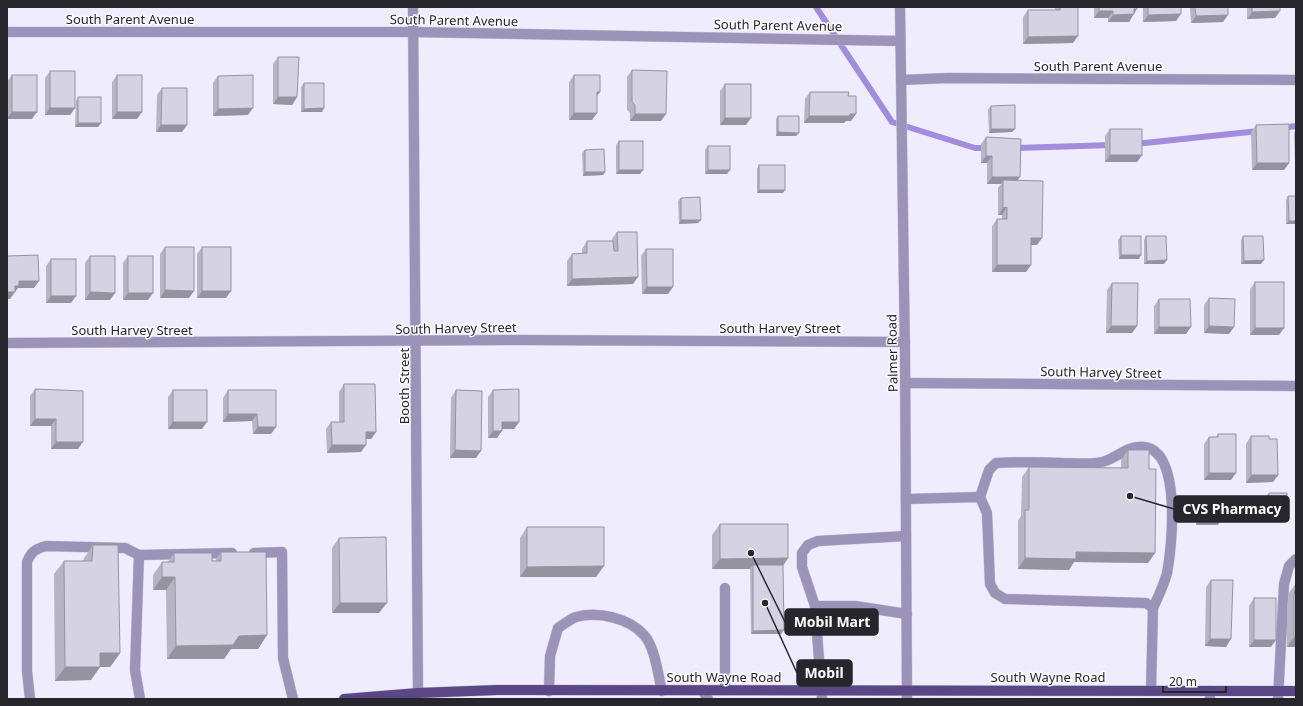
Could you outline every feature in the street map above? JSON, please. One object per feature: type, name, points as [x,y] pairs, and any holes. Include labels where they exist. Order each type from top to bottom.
[{"type":"main road","name":"South Wayne Road","points":[[344,699],[418,693],[435,696],[549,691],[592,695],[662,690],[705,695],[725,690],[822,694],[1034,694],[1151,690],[1210,695],[1278,695],[1296,691]]},
{"type":"street","name":"Booth Street","points":[[413,7],[418,693]]},
{"type":"street","name":"Palmer Road","points":[[900,7],[906,383],[907,694]]},
{"type":"street","name":"South Parent Avenue","points":[[7,32],[413,32],[900,41]]},
{"type":"street","name":"South Parent Avenue","points":[[901,80],[948,78],[1296,80]]},
{"type":"street","name":"South Harvey Street","points":[[7,343],[724,340],[905,342]]},
{"type":"street","name":"South Harvey Street","points":[[906,383],[1296,386]]},
{"type":"street","points":[[1151,690],[1154,608],[1166,575],[1171,538],[1170,478],[1165,464],[1156,453],[1145,447],[1125,449],[1103,462],[996,463],[989,470],[980,497],[987,512],[990,584],[995,593],[1005,598],[1146,604],[1154,608]]},
{"type":"street","points":[[906,499],[980,497]]},
{"type":"street","points":[[822,694],[815,606],[802,567],[802,553],[808,545],[818,541],[906,536]]},
{"type":"street","points":[[30,699],[27,671],[27,562],[30,554],[36,548],[46,546],[125,548],[139,555],[282,552],[283,658],[293,699]]},
{"type":"street","points":[[139,555],[134,670],[140,699]]},
{"type":"street","points":[[1278,695],[1284,584],[1289,566],[1296,559]]},
{"type":"street","points":[[725,588],[725,690]]},
{"type":"street","points":[[815,606],[855,606],[907,614]]},
{"type":"street","points":[[549,691],[550,656],[558,628],[576,617],[606,615],[627,622],[645,636],[653,654],[662,690]]},
{"type":"building","points":[[1060,7],[1078,7],[1078,36],[1028,37],[1028,10],[1060,10]]},
{"type":"building","points":[[1099,7],[1137,7],[1137,9],[1134,9],[1134,14],[1113,15],[1113,11],[1099,11]]},
{"type":"building","points":[[1148,7],[1181,7],[1181,14],[1148,15]]},
{"type":"building","points":[[1195,7],[1228,7],[1228,15],[1196,16]]},
{"type":"building","points":[[1252,7],[1280,7],[1280,11],[1252,12]]},
{"type":"building","points":[[278,57],[299,57],[297,97],[278,97]]},
{"type":"building","points":[[632,70],[667,71],[666,114],[635,114],[635,105],[632,102]]},
{"type":"building","points":[[50,71],[75,71],[75,108],[50,108]]},
{"type":"building","points":[[12,75],[37,75],[37,112],[12,112]]},
{"type":"building","points":[[117,75],[142,75],[142,112],[117,112]]},
{"type":"building","points":[[253,75],[253,108],[218,109],[218,76]]},
{"type":"building","points":[[574,75],[600,75],[600,92],[597,92],[597,113],[574,113]]},
{"type":"building","points":[[304,83],[324,83],[324,108],[304,109]]},
{"type":"building","points":[[725,84],[751,84],[751,118],[725,118]]},
{"type":"building","points":[[162,88],[187,88],[187,125],[161,125]]},
{"type":"building","points":[[810,92],[849,92],[848,96],[856,96],[856,114],[850,114],[849,116],[809,116]]},
{"type":"building","points":[[78,97],[101,97],[101,123],[78,123]]},
{"type":"building","points":[[1015,105],[1015,129],[991,129],[991,106]]},
{"type":"building","points":[[778,116],[799,116],[799,133],[778,132]]},
{"type":"building","points":[[1289,124],[1289,163],[1257,163],[1256,125]]},
{"type":"building","points":[[1110,129],[1142,129],[1142,155],[1110,155]]},
{"type":"building","points":[[986,137],[1021,139],[1020,177],[992,177],[992,156],[986,156]]},
{"type":"building","points":[[619,141],[643,141],[643,170],[619,170]]},
{"type":"building","points":[[708,146],[730,146],[730,170],[708,170]]},
{"type":"building","points":[[604,149],[605,172],[585,172],[585,150]]},
{"type":"building","points":[[759,165],[785,165],[785,190],[759,190]]},
{"type":"building","points":[[1003,180],[1043,181],[1042,238],[1031,238],[1031,265],[997,265],[997,219],[1007,219],[1007,207],[1003,208]]},
{"type":"building","points":[[1288,196],[1296,196],[1296,221],[1289,221]]},
{"type":"building","points":[[700,197],[701,220],[681,220],[681,198]]},
{"type":"building","points":[[617,232],[637,232],[638,277],[572,279],[572,254],[587,253],[587,241],[613,241],[614,251],[618,251]]},
{"type":"building","points":[[1121,236],[1141,236],[1141,255],[1121,255]]},
{"type":"building","points":[[1146,236],[1166,236],[1167,260],[1147,261]]},
{"type":"building","points":[[1243,236],[1263,236],[1264,260],[1244,261]]},
{"type":"building","points":[[165,247],[194,247],[194,291],[165,290]]},
{"type":"building","points":[[202,247],[231,247],[231,291],[202,291]]},
{"type":"building","points":[[646,249],[673,249],[673,287],[647,287]]},
{"type":"building","points":[[38,255],[39,281],[19,281],[19,286],[15,286],[15,292],[7,292],[7,256]]},
{"type":"building","points":[[90,256],[115,256],[115,293],[90,292]]},
{"type":"building","points":[[128,256],[153,256],[153,293],[128,293]]},
{"type":"building","points":[[51,259],[76,259],[76,296],[51,296]]},
{"type":"building","points":[[1255,282],[1284,282],[1284,328],[1255,328]]},
{"type":"building","points":[[1112,283],[1138,283],[1137,326],[1111,326]]},
{"type":"building","points":[[1209,298],[1235,299],[1234,327],[1209,326]]},
{"type":"building","points":[[1159,299],[1190,299],[1191,327],[1159,327]]},
{"type":"building","points":[[344,384],[375,384],[376,432],[366,432],[366,445],[332,445],[331,422],[344,422]]},
{"type":"building","points":[[35,389],[83,391],[83,442],[56,442],[56,419],[35,419]]},
{"type":"building","points":[[519,389],[519,422],[502,422],[502,431],[493,431],[493,390]]},
{"type":"building","points":[[173,390],[207,390],[207,422],[173,422]]},
{"type":"building","points":[[228,390],[276,390],[276,427],[258,427],[257,414],[228,414]]},
{"type":"building","points":[[456,390],[482,391],[481,451],[455,450]]},
{"type":"building","points":[[1218,434],[1236,434],[1236,473],[1209,473],[1209,437],[1218,437]]},
{"type":"building","points":[[1251,436],[1269,436],[1269,439],[1277,439],[1278,475],[1251,475]]},
{"type":"building","points":[[1128,450],[1149,450],[1149,469],[1156,469],[1155,553],[1076,552],[1076,559],[1025,558],[1025,510],[1029,510],[1029,467],[1128,468]]},
{"type":"building","points":[[1269,493],[1287,493],[1287,515],[1268,514]]},
{"type":"building","points":[[720,524],[788,524],[788,558],[720,559]]},
{"type":"building","points":[[527,527],[604,527],[604,566],[527,567]]},
{"type":"building","points":[[386,537],[387,603],[340,603],[339,538]]},
{"type":"building","points":[[93,545],[118,545],[120,653],[100,653],[100,667],[65,667],[64,561],[92,561]]},
{"type":"building","points":[[221,552],[266,552],[267,635],[239,636],[233,645],[176,646],[175,577],[162,577],[162,562],[174,562],[174,553],[212,553],[212,561],[221,561]]},
{"type":"building","points":[[753,565],[783,565],[784,630],[753,631]]},
{"type":"building","points":[[1211,580],[1233,580],[1231,639],[1210,639]]},
{"type":"building","points":[[1296,585],[1296,637],[1294,637],[1294,595]]},
{"type":"building","points":[[1254,598],[1276,598],[1276,640],[1254,640]]},
{"type":"waterway","points":[[816,7],[892,122],[975,148],[987,148]]},
{"type":"waterway","points":[[1282,128],[1296,126]]},
{"type":"waterway","points":[[1135,144],[1259,131]]},
{"type":"waterway","points":[[1013,148],[1113,145]]},
{"type":"place","name":"CVS Pharmacy","points":[[1130,496]]},
{"type":"place","name":"Mobil Mart","points":[[751,553]]},
{"type":"place","name":"Mobil","points":[[765,603]]}]
